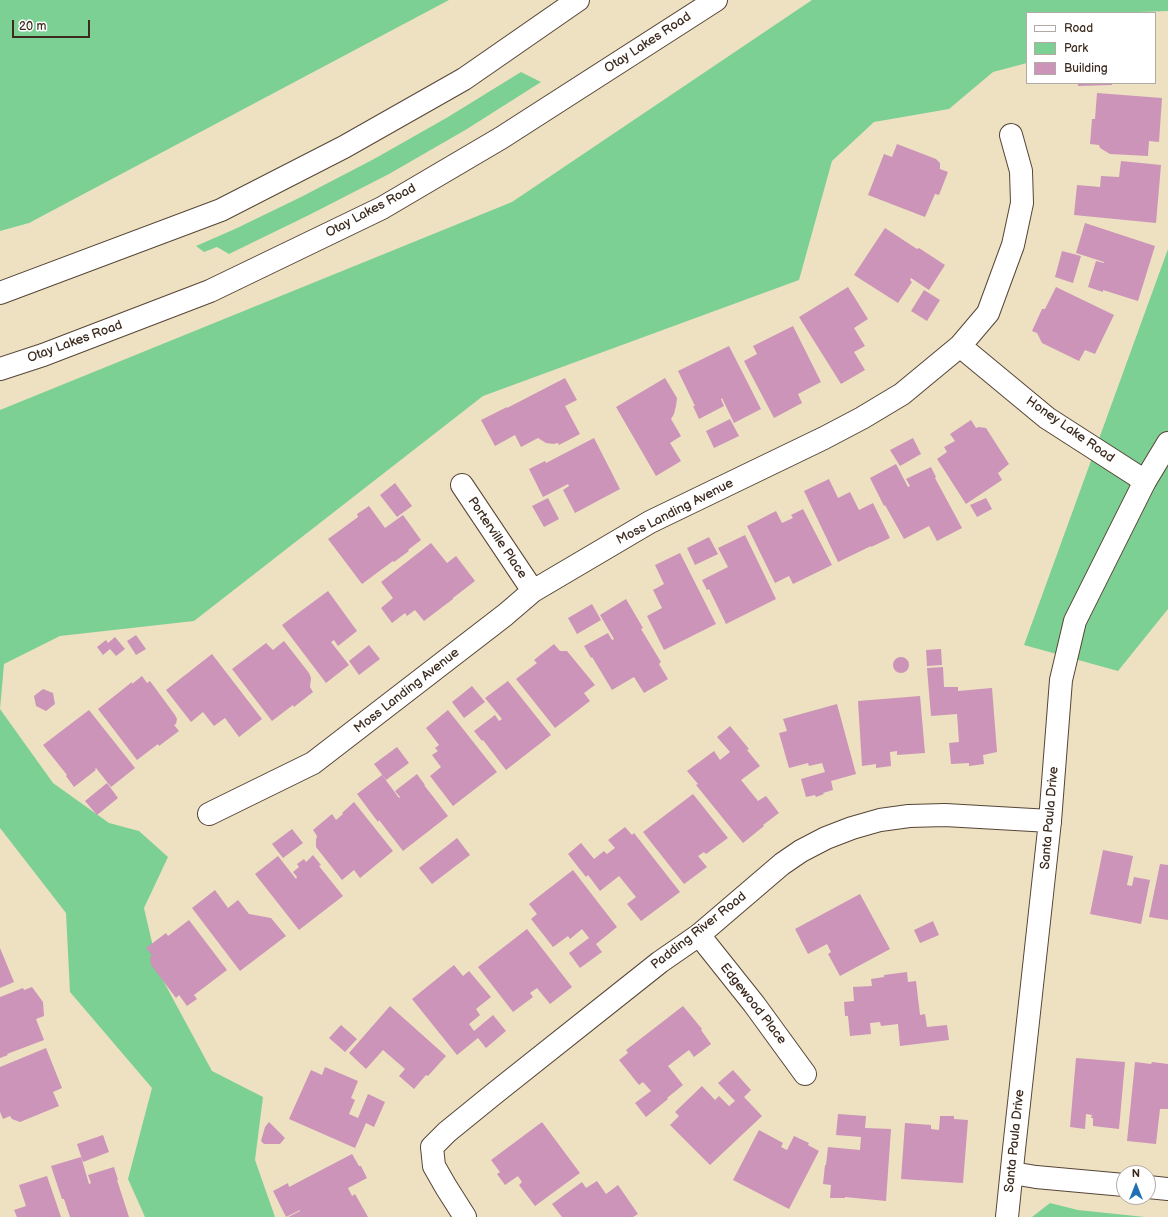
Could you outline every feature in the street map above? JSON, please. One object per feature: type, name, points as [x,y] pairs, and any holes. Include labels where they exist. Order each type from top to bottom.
[{"type":"street","points":[[0,293],[221,210],[344,147],[464,79],[578,0]]},
{"type":"street","name":"Otay Lakes Road","points":[[0,369],[43,355],[210,291],[382,208],[501,138],[716,0]]},
{"type":"street","name":"Moss Landing Avenue","points":[[209,814],[313,763],[505,615],[533,591],[650,522],[862,418],[902,394],[960,346],[988,313],[1013,245],[1022,203],[1022,195],[1021,171],[1011,135]]},
{"type":"street","name":"Honey Lake Road","points":[[960,346],[1047,418],[1145,481]]},
{"type":"street","name":"Santa Paula Drive","points":[[1008,1217],[1050,821],[1061,680],[1075,620],[1145,481],[1168,443]]},
{"type":"street","name":"Porterville Place","points":[[462,485],[533,591]]},
{"type":"street","name":"Padding River Road","points":[[465,1217],[434,1166],[432,1148],[447,1132],[638,980],[699,935],[782,864],[801,851],[826,838],[852,828],[880,820],[909,816],[927,815],[1050,821]]},
{"type":"street","name":"Edgewood Place","points":[[699,935],[754,1004],[805,1074]]},
{"type":"street","points":[[1012,1173],[1036,1177],[1116,1184]]},
{"type":"street","points":[[1156,1187],[1168,1188]]},
{"type":"green space","points":[[0,0],[449,0],[29,223],[0,231]]},
{"type":"green space","points":[[812,0],[1168,0],[1168,11],[1026,12],[1026,63],[993,72],[949,109],[874,122],[832,161],[799,280],[483,396],[194,621],[60,636],[4,664],[0,709],[0,410],[512,202]]},
{"type":"green space","points":[[521,72],[541,82],[467,129],[389,174],[229,254],[217,247],[204,252],[196,246],[301,197],[374,159],[448,117]]},
{"type":"green space","points":[[1168,249],[1168,609],[1118,671],[1024,645]]},
{"type":"green space","points":[[0,709],[53,783],[109,823],[139,831],[168,857],[144,908],[159,973],[212,1071],[263,1097],[255,1160],[275,1217],[145,1217],[128,1179],[152,1088],[70,992],[66,913],[0,828]]},
{"type":"green space","points":[[1050,1203],[1078,1210],[1145,1217],[1032,1217]]},
{"type":"building","points":[[1078,84],[1112,84],[1112,85],[1078,86]]},
{"type":"building","points":[[1097,93],[1162,98],[1159,142],[1149,141],[1148,156],[1110,154],[1100,148],[1099,145],[1090,144],[1092,119],[1095,119]]},
{"type":"building","points":[[897,144],[936,159],[940,163],[940,169],[948,172],[939,195],[935,194],[925,217],[868,195],[884,154],[892,157]]},
{"type":"building","points":[[1121,161],[1161,165],[1156,223],[1074,215],[1077,185],[1100,187],[1101,176],[1119,177]]},
{"type":"building","points":[[1085,223],[1155,246],[1138,301],[1088,287],[1096,261],[1104,262],[1076,253]]},
{"type":"building","points":[[885,228],[945,265],[929,290],[911,278],[910,280],[912,282],[898,303],[854,275]]},
{"type":"building","points":[[1062,251],[1081,256],[1073,283],[1055,277]]},
{"type":"building","points":[[848,287],[868,319],[854,328],[865,346],[854,352],[865,370],[841,384],[799,317]]},
{"type":"building","points":[[1056,287],[1114,315],[1095,354],[1085,350],[1079,361],[1042,343],[1037,333],[1032,331],[1042,309],[1045,309]]},
{"type":"building","points":[[924,290],[940,300],[927,321],[911,311]]},
{"type":"building","points":[[793,326],[821,382],[798,394],[802,403],[774,418],[744,361],[757,354],[753,346]]},
{"type":"building","points":[[729,346],[761,409],[734,423],[722,398],[721,399],[724,406],[699,419],[693,406],[695,406],[678,371]]},
{"type":"building","points":[[565,378],[577,400],[565,406],[580,434],[559,445],[558,443],[546,443],[538,438],[521,447],[515,435],[495,446],[481,420]]},
{"type":"building","points":[[665,378],[677,398],[674,414],[671,419],[681,436],[670,443],[681,461],[656,476],[616,407]]},
{"type":"building","points":[[730,419],[739,436],[714,448],[706,431]]},
{"type":"building","points":[[971,420],[976,428],[986,428],[1009,464],[998,473],[1002,480],[966,504],[937,459],[947,452],[944,447],[955,441],[950,434]]},
{"type":"building","points":[[594,438],[620,489],[575,513],[563,490],[569,486],[568,484],[543,497],[529,469],[545,461],[546,463]]},
{"type":"building","points":[[913,438],[921,454],[900,466],[890,450]]},
{"type":"building","points":[[896,464],[908,487],[910,486],[906,479],[931,467],[936,477],[935,478],[962,528],[937,541],[929,526],[904,539],[885,505],[884,506],[870,478]]},
{"type":"building","points":[[829,479],[838,498],[850,492],[859,510],[873,503],[890,538],[838,562],[804,491]]},
{"type":"building","points":[[395,483],[412,506],[397,517],[380,495]]},
{"type":"building","points":[[548,498],[559,519],[544,527],[532,506]]},
{"type":"building","points":[[986,498],[992,509],[977,517],[970,505]]},
{"type":"building","points":[[369,506],[385,528],[403,515],[421,540],[408,550],[409,551],[362,584],[328,539],[358,517],[357,514]]},
{"type":"building","points":[[803,509],[832,565],[793,584],[789,576],[775,583],[747,526],[776,511],[782,523],[793,518],[791,515]]},
{"type":"building","points":[[745,535],[776,599],[726,624],[709,589],[707,590],[702,580],[728,567],[718,548]]},
{"type":"building","points":[[709,537],[718,554],[695,565],[687,548]]},
{"type":"building","points":[[431,543],[447,563],[456,556],[475,581],[424,621],[415,610],[407,616],[405,613],[392,623],[381,608],[393,598],[381,582]]},
{"type":"building","points":[[680,553],[716,624],[664,650],[647,616],[662,608],[653,590],[664,584],[655,565]]},
{"type":"building","points":[[328,591],[357,631],[338,646],[334,640],[331,642],[349,665],[326,683],[282,625]]},
{"type":"building","points":[[626,599],[643,628],[641,629],[661,662],[659,664],[668,679],[644,693],[634,677],[612,690],[584,646],[608,633],[612,640],[614,639],[600,615]]},
{"type":"building","points":[[592,604],[601,620],[577,634],[568,618]]},
{"type":"building","points":[[136,635],[146,649],[136,655],[127,641]]},
{"type":"building","points":[[115,637],[125,649],[116,656],[110,649],[103,655],[97,647],[106,640],[108,643]]},
{"type":"building","points":[[284,641],[309,673],[311,678],[310,687],[313,692],[294,707],[293,705],[272,721],[232,669],[266,643],[273,650]]},
{"type":"building","points":[[554,644],[560,651],[567,651],[595,685],[584,693],[590,701],[555,728],[516,679],[537,663],[534,660]]},
{"type":"building","points":[[369,645],[380,659],[359,675],[349,661]]},
{"type":"building","points":[[941,649],[942,665],[927,666],[926,650]]},
{"type":"building","points":[[212,654],[262,719],[239,737],[225,718],[214,726],[203,712],[191,722],[166,690]]},
{"type":"building","points":[[898,657],[904,657],[909,662],[907,671],[904,673],[898,673],[893,668],[893,662]]},
{"type":"building","points":[[943,667],[944,687],[958,687],[958,691],[992,688],[997,752],[983,755],[984,764],[969,766],[969,763],[951,764],[949,743],[959,742],[957,714],[931,716],[927,668]]},
{"type":"building","points":[[142,676],[147,683],[150,681],[175,715],[177,719],[176,724],[174,725],[179,731],[159,746],[158,744],[137,760],[98,709],[132,682],[132,684]]},
{"type":"building","points":[[508,681],[551,735],[506,770],[483,740],[482,741],[474,731],[495,715],[499,721],[502,719],[485,698]]},
{"type":"building","points":[[472,686],[485,702],[464,718],[452,702]]},
{"type":"building","points":[[43,689],[53,693],[55,704],[46,711],[36,706],[34,696]]},
{"type":"building","points":[[920,696],[925,753],[897,755],[897,751],[890,752],[891,766],[876,768],[876,764],[862,766],[858,701]]},
{"type":"building","points":[[837,704],[856,774],[831,781],[833,790],[816,797],[815,795],[806,797],[801,779],[825,772],[822,763],[809,766],[808,763],[789,768],[779,733],[787,731],[783,719]]},
{"type":"building","points":[[89,710],[135,768],[111,787],[96,768],[96,770],[74,787],[66,776],[67,775],[43,745]]},
{"type":"building","points":[[448,710],[497,772],[453,806],[430,776],[441,767],[432,755],[438,751],[435,748],[439,745],[426,728]]},
{"type":"building","points":[[730,726],[749,749],[747,750],[760,766],[741,780],[758,801],[766,796],[779,813],[743,843],[696,785],[698,784],[687,771],[714,751],[720,760],[730,752],[717,737]]},
{"type":"building","points":[[397,747],[409,763],[386,780],[374,764]]},
{"type":"building","points":[[417,774],[448,816],[403,851],[379,820],[378,822],[357,794],[382,775],[399,798],[400,797],[395,791]]},
{"type":"building","points":[[107,783],[118,798],[97,815],[85,801]]},
{"type":"building","points":[[693,794],[728,838],[706,854],[704,852],[698,856],[707,867],[684,884],[643,832]]},
{"type":"building","points":[[354,802],[393,851],[360,878],[354,870],[342,880],[316,847],[317,836],[313,830],[332,814],[336,820]]},
{"type":"building","points":[[625,827],[632,835],[634,833],[680,892],[641,921],[627,904],[636,897],[619,876],[600,891],[588,875],[586,877],[568,854],[581,843],[594,859],[604,851],[607,854],[615,848],[608,840]]},
{"type":"building","points":[[292,829],[303,843],[283,858],[272,844]]},
{"type":"building","points":[[457,838],[470,855],[432,884],[419,868]]},
{"type":"building","points":[[1103,850],[1133,856],[1127,885],[1132,886],[1134,877],[1150,880],[1141,924],[1090,914]]},
{"type":"building","points":[[313,855],[321,865],[319,866],[343,896],[299,930],[255,874],[278,856],[296,879],[297,877],[293,872],[299,867],[297,864],[304,859],[306,862]]},
{"type":"building","points":[[1160,864],[1168,865],[1168,920],[1149,917]]},
{"type":"building","points":[[573,870],[617,927],[596,944],[602,952],[580,968],[569,953],[589,938],[582,929],[570,939],[568,936],[553,947],[531,919],[537,914],[529,904]]},
{"type":"building","points":[[215,890],[228,908],[238,900],[249,914],[271,918],[286,936],[240,971],[192,908]]},
{"type":"building","points":[[860,894],[890,949],[840,976],[828,954],[831,952],[827,944],[808,954],[795,929]]},
{"type":"building","points":[[189,920],[227,970],[194,995],[197,999],[187,1006],[179,995],[176,998],[151,965],[150,958],[152,955],[146,948],[166,933],[168,936]]},
{"type":"building","points":[[933,921],[939,935],[920,943],[914,930]]},
{"type":"building","points":[[527,929],[572,987],[550,1004],[537,988],[530,993],[533,997],[513,1012],[478,967]]},
{"type":"building","points":[[0,948],[14,982],[0,988]]},
{"type":"building","points":[[454,965],[463,976],[469,971],[491,997],[476,1009],[480,1015],[469,1024],[474,1031],[493,1015],[506,1031],[486,1048],[478,1038],[457,1055],[412,999]]},
{"type":"building","points":[[907,972],[908,982],[916,981],[920,1015],[925,1014],[927,1027],[947,1025],[949,1040],[900,1046],[898,1024],[881,1026],[880,1022],[870,1023],[871,1034],[850,1036],[848,1016],[845,1016],[844,1002],[854,1001],[853,987],[872,986],[871,979],[884,977],[884,975]]},
{"type":"building","points":[[32,987],[43,1002],[44,1016],[36,1019],[44,1040],[0,1058],[0,997],[23,988],[24,990]]},
{"type":"building","points":[[390,1006],[446,1056],[414,1089],[399,1076],[405,1069],[383,1050],[366,1069],[349,1053]]},
{"type":"building","points":[[683,1006],[702,1029],[701,1030],[711,1044],[694,1057],[689,1050],[668,1066],[683,1085],[646,1117],[635,1103],[651,1091],[643,1082],[639,1085],[619,1060],[628,1053],[626,1050]]},
{"type":"building","points":[[341,1025],[357,1039],[345,1052],[329,1038]]},
{"type":"building","points":[[46,1048],[62,1088],[53,1092],[59,1106],[20,1122],[12,1119],[10,1116],[3,1119],[0,1112],[0,1067]]},
{"type":"building","points":[[1076,1058],[1125,1062],[1119,1129],[1093,1126],[1093,1118],[1091,1118],[1092,1115],[1086,1114],[1085,1129],[1070,1127]]},
{"type":"building","points":[[1135,1062],[1168,1064],[1168,1109],[1160,1109],[1156,1144],[1127,1141]]},
{"type":"building","points":[[325,1067],[358,1081],[351,1098],[355,1100],[349,1114],[358,1118],[368,1094],[385,1102],[374,1127],[366,1123],[355,1148],[289,1119],[311,1070],[322,1075]]},
{"type":"building","points":[[733,1070],[751,1090],[744,1097],[762,1116],[710,1165],[670,1125],[679,1116],[675,1112],[702,1086],[715,1100],[719,1096],[729,1106],[735,1101],[718,1083]]},
{"type":"building","points":[[838,1114],[866,1116],[865,1128],[891,1129],[886,1201],[845,1197],[830,1198],[831,1185],[823,1184],[828,1147],[860,1150],[861,1137],[836,1135]]},
{"type":"building","points":[[940,1116],[954,1116],[954,1119],[968,1120],[963,1183],[901,1179],[905,1123],[931,1125],[931,1129],[939,1130]]},
{"type":"building","points":[[269,1122],[285,1138],[280,1144],[264,1144],[261,1141],[265,1127]]},
{"type":"building","points":[[542,1122],[580,1173],[535,1206],[519,1185],[522,1182],[518,1176],[505,1185],[497,1174],[500,1172],[491,1160]]},
{"type":"building","points":[[759,1130],[783,1143],[781,1147],[787,1150],[794,1136],[809,1143],[808,1145],[819,1151],[789,1209],[733,1180]]},
{"type":"building","points":[[103,1135],[109,1152],[83,1162],[77,1144]]},
{"type":"building","points":[[352,1154],[359,1166],[361,1166],[367,1178],[348,1188],[352,1196],[355,1194],[368,1217],[288,1217],[300,1210],[286,1217],[273,1191],[288,1183],[289,1187]]},
{"type":"building","points":[[81,1157],[89,1184],[91,1183],[88,1175],[114,1167],[129,1217],[70,1217],[64,1199],[62,1199],[51,1166]]},
{"type":"building","points":[[47,1176],[61,1217],[17,1217],[14,1210],[26,1206],[19,1185]]},
{"type":"building","points":[[597,1181],[606,1194],[618,1185],[638,1214],[633,1217],[562,1217],[552,1204],[582,1182],[586,1188]]}]
